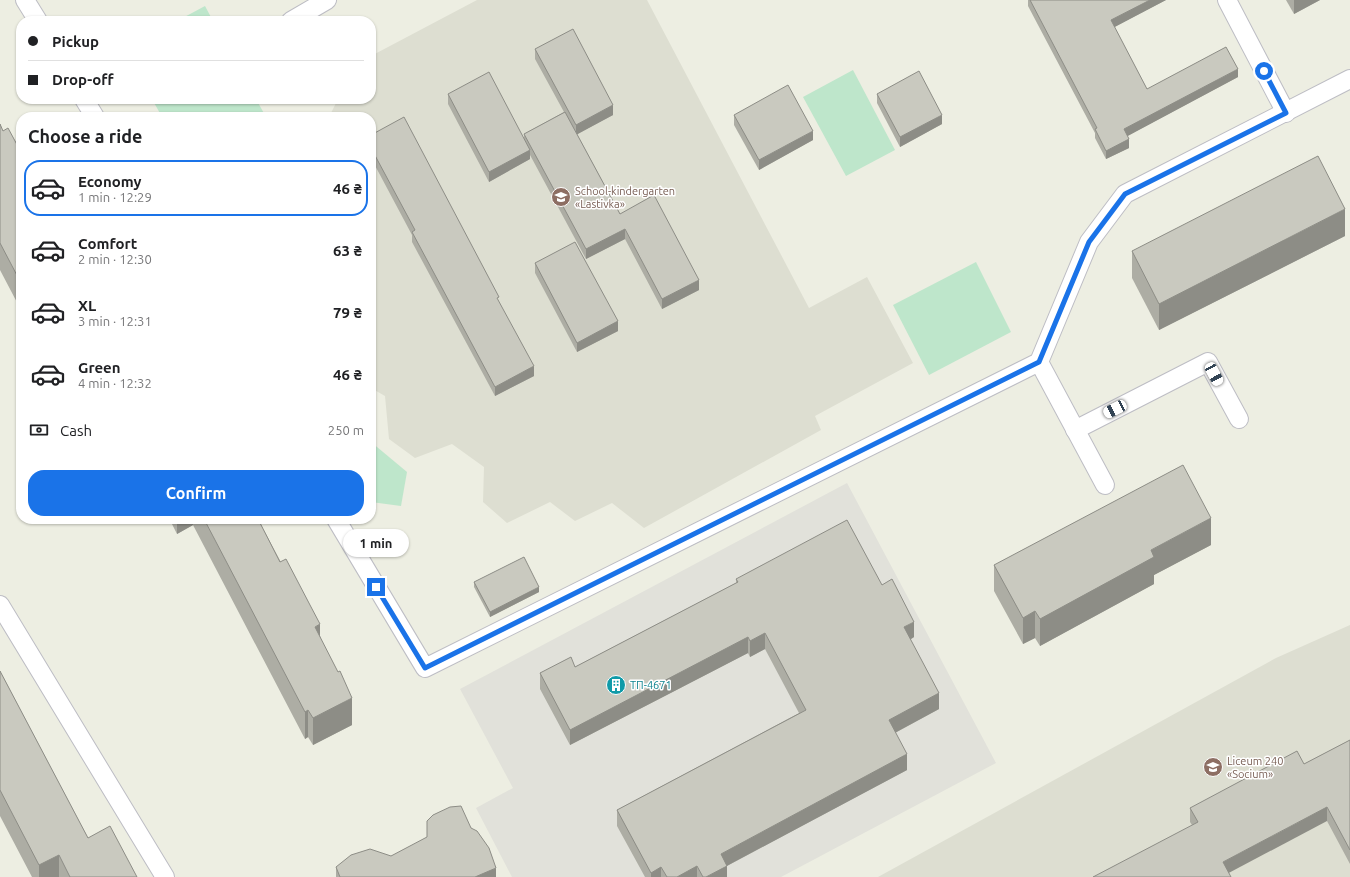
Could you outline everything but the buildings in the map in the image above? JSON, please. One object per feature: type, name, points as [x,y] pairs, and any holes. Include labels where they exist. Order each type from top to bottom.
[{"type":"lane","points":[[25,0],[35,16]]},
{"type":"lane","points":[[300,16],[327,0]]},
{"type":"lane","points":[[1227,0],[1286,113]]},
{"type":"lane","points":[[339,524],[425,668],[1039,362],[1089,242],[1125,194],[1350,79]]},
{"type":"lane","points":[[1039,362],[1105,485]]},
{"type":"lane","points":[[1076,430],[1208,362],[1239,419]]},
{"type":"lane","points":[[0,605],[165,877]]},
{"type":"shaded area","name":"School-kindergarten «Lastivka»","points":[[477,0],[647,0],[809,308],[867,277],[913,363],[815,416],[821,430],[644,528],[612,503],[575,521],[550,502],[507,523],[483,502],[484,467],[452,444],[415,458],[389,439],[385,396],[376,391],[376,112],[332,112],[336,104],[376,104],[376,53]]},
{"type":"shaded area","points":[[847,483],[996,763],[781,877],[512,877],[476,808],[513,788],[460,689]]},
{"type":"shaded area","name":"Liceum 240 «Socium»","points":[[1350,625],[1350,877],[878,877],[1276,658]]},
{"type":"green space","points":[[205,6],[210,16],[186,16]]},
{"type":"green space","points":[[853,70],[895,150],[846,176],[803,97]]},
{"type":"green space","points":[[155,104],[259,104],[263,112],[159,112]]},
{"type":"green space","points":[[976,262],[1011,332],[929,375],[893,305]]},
{"type":"green space","points":[[376,446],[407,472],[401,506],[376,503]]},
{"type":"place","name":"School-kindergarten «Lastivka»","points":[[561,197]]},
{"type":"place","name":"ТП-4671","points":[[616,685]]},
{"type":"place","name":"Liceum 240 «Socium»","points":[[1213,767]]},
{"type":"route","points":[[376,587],[425,668],[1039,362],[1089,242],[1125,194],[1286,113],[1264,71]]}]
